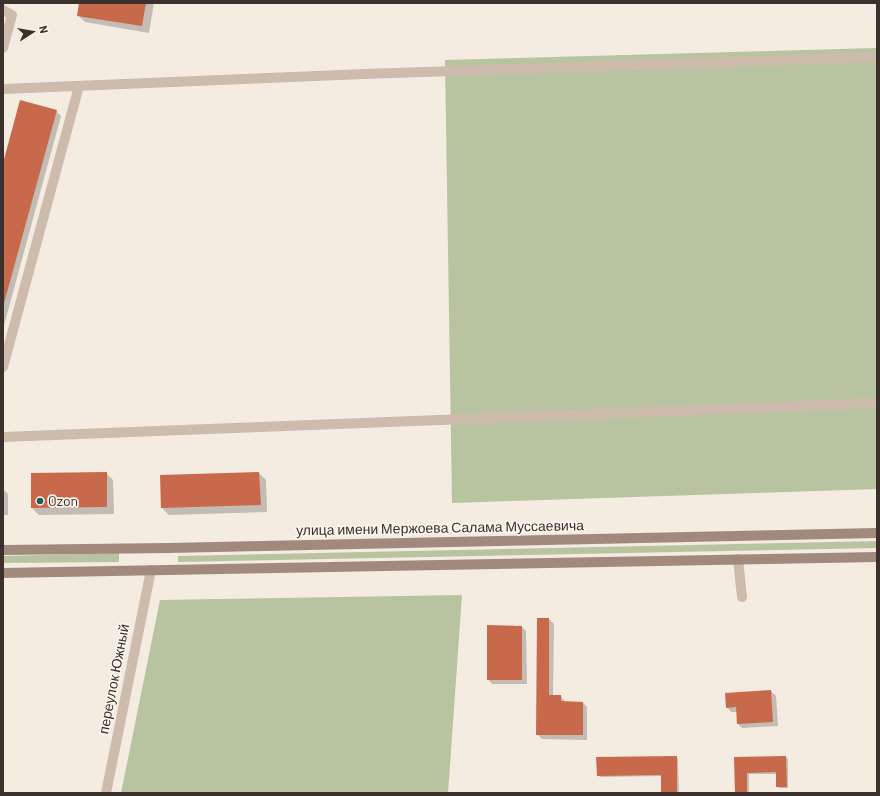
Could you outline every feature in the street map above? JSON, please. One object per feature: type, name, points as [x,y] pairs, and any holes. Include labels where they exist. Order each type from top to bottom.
[{"type":"street","points":[[3,10],[12,16],[3,48]]},
{"type":"street","points":[[3,89],[372,74],[877,57]]},
{"type":"street","points":[[3,368],[79,86]]},
{"type":"street","points":[[3,437],[877,403]]},
{"type":"street","name":"улица имени Мержоева Салама Муссаевича","points":[[3,550],[168,548],[877,533]]},
{"type":"street","points":[[3,573],[877,557]]},
{"type":"street","points":[[738,559],[742,597]]},
{"type":"street","name":"переулок Южный","points":[[106,793],[151,570]]},
{"type":"green space","points":[[877,48],[877,489],[452,503],[445,60]]},
{"type":"green space","points":[[877,541],[877,548],[178,562],[178,556]]},
{"type":"green space","points":[[119,553],[119,562],[3,563],[3,556]]},
{"type":"green space","points":[[462,595],[448,793],[121,793],[160,600]]},
{"type":"building","points":[[79,3],[146,3],[142,26],[77,16]]},
{"type":"building","points":[[20,100],[57,110],[3,307],[3,163]]},
{"type":"building","points":[[107,472],[107,507],[31,508],[31,473]]},
{"type":"building","points":[[259,472],[261,505],[161,508],[160,475]]},
{"type":"building","points":[[537,618],[549,618],[549,695],[561,695],[561,701],[583,702],[583,735],[536,735]]},
{"type":"building","points":[[487,625],[522,626],[522,680],[487,680]]},
{"type":"building","points":[[771,690],[773,722],[737,724],[736,707],[726,708],[725,693]]},
{"type":"building","points":[[677,756],[677,793],[661,793],[661,775],[597,776],[596,757]]},
{"type":"building","points":[[786,756],[787,787],[776,787],[776,772],[747,773],[747,793],[735,793],[734,757]]},
{"type":"place","name":"Ozon","points":[[40,501]]}]
